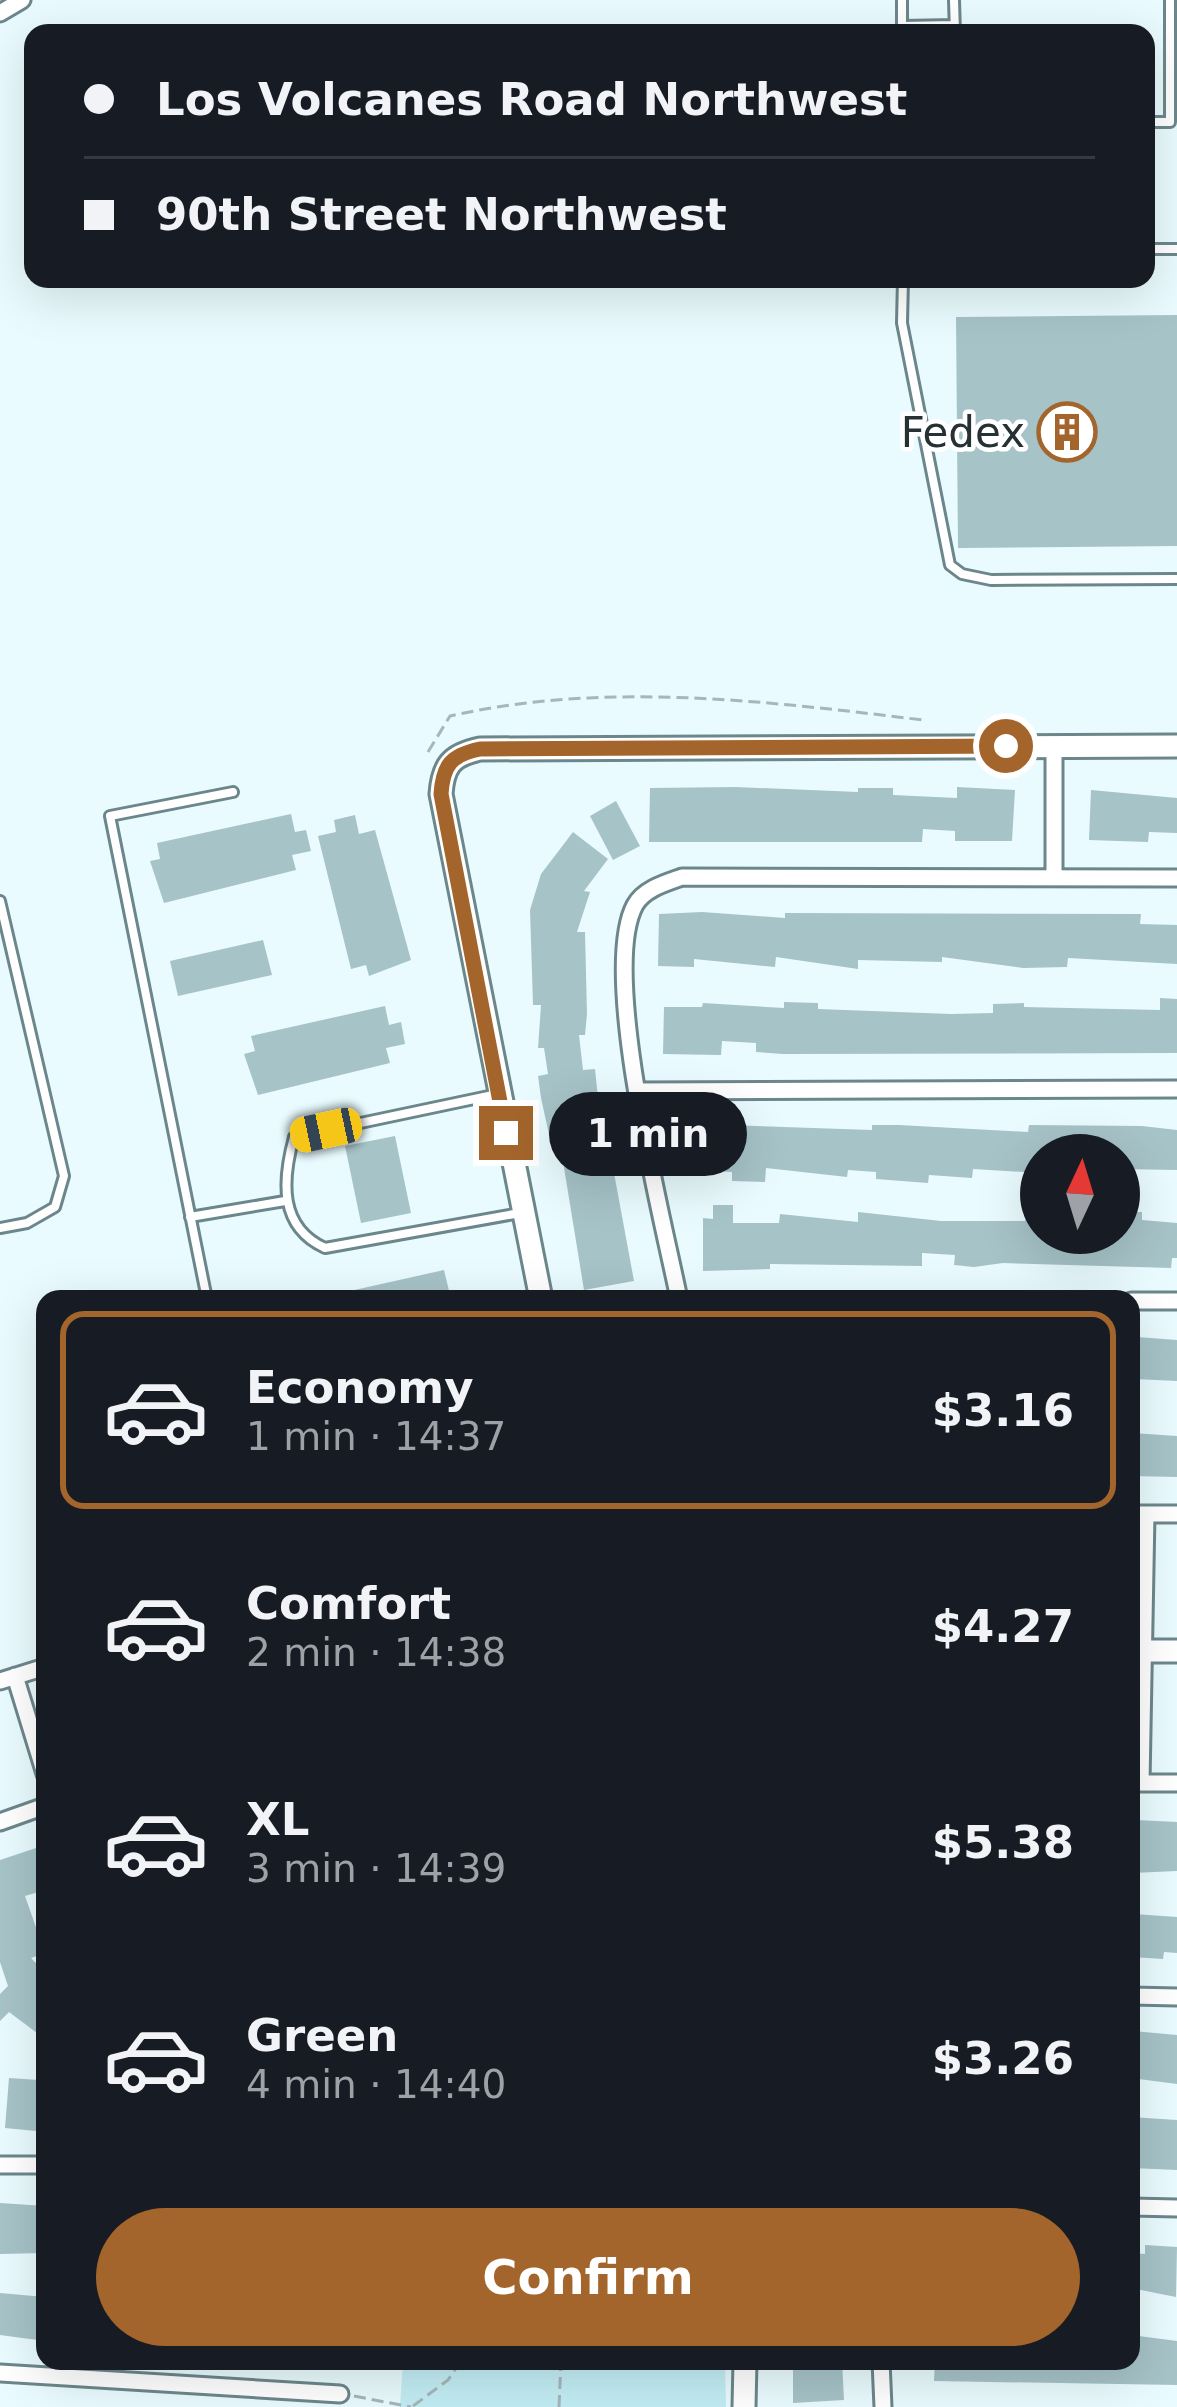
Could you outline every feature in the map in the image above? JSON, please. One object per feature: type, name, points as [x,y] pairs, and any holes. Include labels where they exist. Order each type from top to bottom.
[{"type":"street","points":[[0,13],[22,0]]},
{"type":"street","points":[[1054,745],[1054,878]]},
{"type":"street","points":[[539,1290],[441,794],[442,770],[451,760],[480,749],[1177,746]]},
{"type":"street","points":[[677,1290],[626,1028],[627,928],[636,902],[653,888],[682,877],[1177,878]]},
{"type":"street","points":[[637,1091],[1177,1089]]},
{"type":"street","points":[[1140,1301],[1177,1301]]},
{"type":"street","points":[[1140,1514],[1177,1514]]},
{"type":"street","points":[[1140,1651],[1177,1651]]},
{"type":"street","points":[[36,1669],[7,1678],[36,1751]]},
{"type":"street","points":[[1140,1783],[1177,1783]]},
{"type":"street","points":[[0,1822],[36,1809]]},
{"type":"street","points":[[1140,1996],[1177,1997]]},
{"type":"street","points":[[0,2165],[36,2165]]},
{"type":"street","points":[[1140,2207],[1177,2208]]},
{"type":"street","points":[[744,2407],[745,2370]]},
{"type":"street","points":[[881,2370],[883,2407]]},
{"type":"street","points":[[0,2373],[340,2394]]},
{"type":"lane","points":[[1155,122],[1170,122],[1174,22],[1170,0]]},
{"type":"lane","points":[[903,288],[902,323],[950,565],[962,574],[991,580],[1177,580]]},
{"type":"lane","points":[[204,1290],[110,816],[233,792]]},
{"type":"lane","points":[[0,902],[64,1176],[55,1208],[0,1228]]},
{"type":"lane","points":[[498,1094],[294,1137],[285,1169],[285,1201],[303,1238],[325,1248],[521,1213]]},
{"type":"lane","points":[[190,1217],[285,1201]]},
{"type":"path","points":[[428,752],[450,716],[517,701],[720,698],[923,720]]},
{"type":"path","points":[[340,2394],[411,2407],[448,2380],[452,2370]]},
{"type":"path","points":[[559,2407],[561,2370]]},
{"type":"shaded area","points":[[402,2370],[725,2370],[726,2407],[400,2407]]},
{"type":"building","name":"Fedex","points":[[1177,315],[1177,546],[958,548],[956,317]]},
{"type":"building","points":[[957,787],[1015,790],[1012,841],[955,841],[955,831],[923,829],[922,842],[649,842],[650,788],[858,792],[858,788],[893,788],[893,795],[957,798]]},
{"type":"building","points":[[1091,790],[1177,798],[1177,833],[1149,832],[1148,842],[1089,840]]},
{"type":"building","points":[[616,801],[640,846],[613,860],[590,816]]},
{"type":"building","points":[[291,814],[295,832],[306,830],[311,851],[292,855],[296,870],[164,903],[150,861],[160,859],[157,843]]},
{"type":"building","points":[[355,815],[359,834],[375,830],[411,960],[369,976],[366,965],[351,969],[318,836],[336,832],[334,820]]},
{"type":"building","points":[[573,832],[608,859],[584,891],[590,892],[577,932],[585,932],[587,1014],[585,1035],[579,1035],[583,1070],[595,1069],[602,1136],[607,1135],[634,1281],[584,1290],[559,1137],[550,1139],[541,1098],[538,1076],[548,1074],[544,1048],[538,1048],[541,1005],[533,1005],[530,910],[541,874]]},
{"type":"building","points":[[785,913],[1141,914],[1140,924],[1177,925],[1177,964],[1068,958],[1067,967],[1023,968],[942,957],[942,962],[858,960],[858,969],[776,957],[775,967],[694,959],[694,967],[658,966],[659,914],[785,918]]},
{"type":"building","points":[[263,940],[272,975],[178,996],[170,961]]},
{"type":"building","points":[[1160,998],[1177,999],[1177,1053],[783,1054],[756,1052],[756,1043],[722,1041],[721,1055],[663,1054],[664,1007],[702,1007],[703,1003],[784,1008],[784,1002],[818,1003],[818,1009],[951,1014],[993,1013],[993,1004],[1024,1003],[1024,1007],[1160,1010]]},
{"type":"building","points":[[385,1006],[389,1025],[401,1022],[405,1044],[386,1048],[390,1063],[258,1095],[244,1054],[255,1051],[251,1036]]},
{"type":"building","points":[[698,1124],[872,1130],[872,1125],[899,1125],[1028,1132],[1029,1125],[1142,1126],[1177,1130],[1177,1170],[1140,1169],[1140,1134],[1020,1134],[1020,1172],[973,1169],[972,1178],[929,1175],[928,1183],[876,1179],[876,1172],[848,1170],[847,1177],[766,1168],[765,1182],[732,1181],[732,1172],[685,1170],[686,1138],[698,1138]]},
{"type":"building","points":[[395,1136],[411,1213],[361,1223],[345,1146]]},
{"type":"building","points":[[713,1205],[733,1205],[733,1223],[779,1223],[780,1214],[858,1222],[858,1212],[941,1221],[1020,1221],[1020,1254],[1140,1254],[1142,1212],[1142,1220],[1177,1223],[1177,1258],[1172,1258],[1171,1268],[1003,1263],[974,1267],[954,1265],[955,1255],[922,1253],[922,1266],[770,1264],[770,1269],[703,1271],[703,1218],[713,1219]]},
{"type":"building","points":[[444,1270],[449,1290],[354,1290]]},
{"type":"building","points":[[1140,1337],[1177,1340],[1177,1381],[1140,1379]]},
{"type":"building","points":[[1140,1434],[1177,1436],[1177,1477],[1140,1476]]},
{"type":"building","points":[[1140,1820],[1177,1822],[1177,1871],[1140,1873]]},
{"type":"building","points":[[36,1848],[36,1893],[25,1896],[36,1927],[36,1956],[31,1958],[36,1963],[36,2032],[9,2012],[0,2021],[0,1994],[8,1986],[0,1962],[0,1860]]},
{"type":"building","points":[[1140,1914],[1177,1917],[1177,1953],[1164,1952],[1163,1959],[1140,1958]]},
{"type":"building","points":[[1140,2032],[1177,2035],[1177,2084],[1140,2079]]},
{"type":"building","points":[[9,2078],[36,2080],[36,2131],[5,2128]]},
{"type":"building","points":[[1140,2118],[1177,2120],[1177,2170],[1140,2168]]},
{"type":"building","points":[[0,2203],[36,2205],[36,2253],[0,2254]]},
{"type":"building","points":[[1145,2245],[1177,2247],[1176,2297],[1140,2290],[1140,2254],[1145,2254]]},
{"type":"building","points":[[0,2293],[36,2296],[36,2340],[0,2335]]},
{"type":"building","points":[[1140,2336],[1177,2341],[1177,2385],[934,2381],[935,2370],[1140,2370]]},
{"type":"building","points":[[793,2370],[842,2370],[844,2400],[793,2403]]},
{"type":"place","name":"Fedex","points":[[1067,432]]},
{"type":"route","points":[[506,1133],[441,794],[442,770],[451,760],[480,749],[1006,746]]}]
